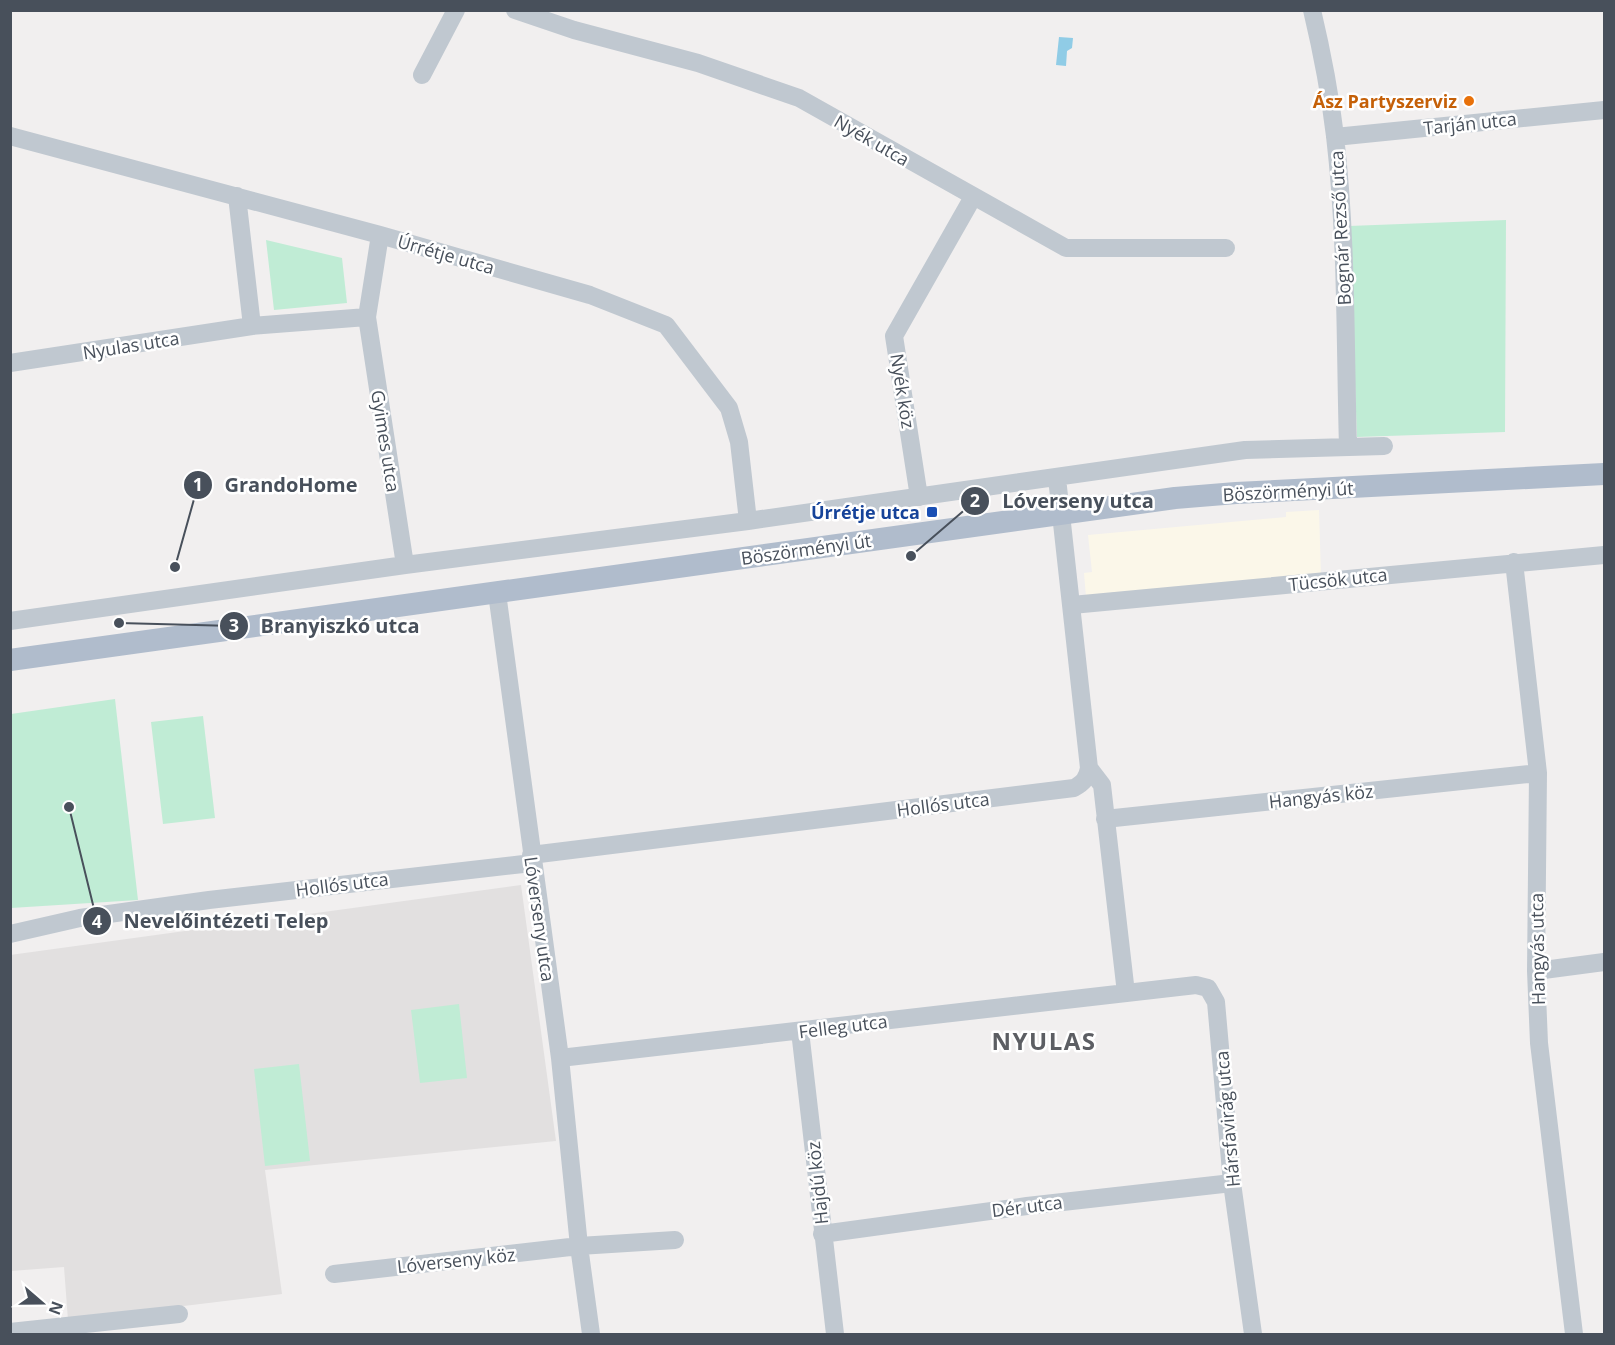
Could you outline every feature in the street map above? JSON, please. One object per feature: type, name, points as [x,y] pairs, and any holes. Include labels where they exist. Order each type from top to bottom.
[{"type":"main road","name":"Böszörményi út","points":[[10,660],[1175,498],[1605,474]]},
{"type":"street","points":[[422,75],[456,10]]},
{"type":"street","name":"Nyék utca","points":[[514,10],[574,30],[698,63],[799,98],[1066,248],[1226,248]]},
{"type":"street","name":"Bognár Rezső utca","points":[[1312,10],[1323,56],[1335,137],[1341,217],[1348,447]]},
{"type":"street","name":"Tarján utca","points":[[1335,137],[1605,110]]},
{"type":"street","name":"Úrrétje utca","points":[[10,136],[380,235],[590,296],[666,325],[729,408],[739,442],[748,521]]},
{"type":"street","points":[[237,196],[252,326]]},
{"type":"street","name":"Nyék köz","points":[[919,497],[894,336],[973,197]]},
{"type":"street","name":"Gyimes utca","points":[[380,235],[367,317],[405,565]]},
{"type":"street","name":"Nyulas utca","points":[[10,363],[252,326],[367,317]]},
{"type":"street","points":[[10,621],[405,565],[748,521],[1245,450],[1384,446]]},
{"type":"street","points":[[1057,478],[1089,768],[1102,785],[1126,993]]},
{"type":"street","name":"Tücsök utca","points":[[1072,605],[1605,555]]},
{"type":"street","name":"Hangyás utca","points":[[1514,562],[1538,773],[1536,971],[1539,1043],[1574,1335]]},
{"type":"street","name":"Lóverseny utca","points":[[497,593],[560,1058],[579,1246],[591,1335]]},
{"type":"street","name":"Hollós utca","points":[[10,934],[80,918],[1074,788],[1084,782],[1089,768]]},
{"type":"street","name":"Hangyás köz","points":[[1106,819],[1538,773]]},
{"type":"street","points":[[1536,971],[1605,962]]},
{"type":"street","name":"Hársfavirág utca","points":[[1126,993],[1196,985],[1208,988],[1216,1002],[1232,1183],[1253,1335]]},
{"type":"street","name":"Felleg utca","points":[[560,1058],[1126,993]]},
{"type":"street","name":"Hajdú köz","points":[[800,1031],[835,1335]]},
{"type":"street","name":"Dér utca","points":[[822,1234],[1027,1206],[1232,1183]]},
{"type":"street","points":[[579,1246],[675,1240]]},
{"type":"street","name":"Lóverseny köz","points":[[334,1274],[579,1246]]},
{"type":"street","points":[[10,1332],[179,1314]]},
{"type":"shaded area","points":[[1319,510],[1321,576],[1086,597],[1084,573],[1092,572],[1088,535],[1286,517],[1286,512]]},
{"type":"shaded area","points":[[521,885],[556,1141],[265,1170],[282,1294],[68,1320],[64,1267],[11,1271],[10,955]]},
{"type":"green space","points":[[1506,220],[1505,432],[1357,437],[1349,226]]},
{"type":"green space","points":[[266,240],[342,258],[347,303],[274,310]]},
{"type":"green space","points":[[115,699],[138,900],[11,908],[11,714]]},
{"type":"green space","points":[[203,716],[215,818],[163,824],[151,722]]},
{"type":"green space","points":[[459,1004],[467,1078],[420,1083],[411,1010]]},
{"type":"green space","points":[[299,1064],[310,1161],[265,1166],[254,1069]]},
{"type":"water","points":[[1059,37],[1073,38],[1072,48],[1067,51],[1066,66],[1056,65]]},
{"type":"place","name":"Ász Partyszerviz","points":[[1469,101]]},
{"type":"place","name":"Úrrétje utca","points":[[932,512]]},
{"type":"place","name":"Lóverseny utca","points":[[911,556]]},
{"type":"place","name":"GrandoHome","points":[[175,567]]},
{"type":"place","name":"Branyiszkó utca","points":[[119,623]]},
{"type":"place","name":"Nevelőintézeti Telep","points":[[69,807]]},
{"type":"district","name":"NYULAS","points":[[1044,1040]]}]
